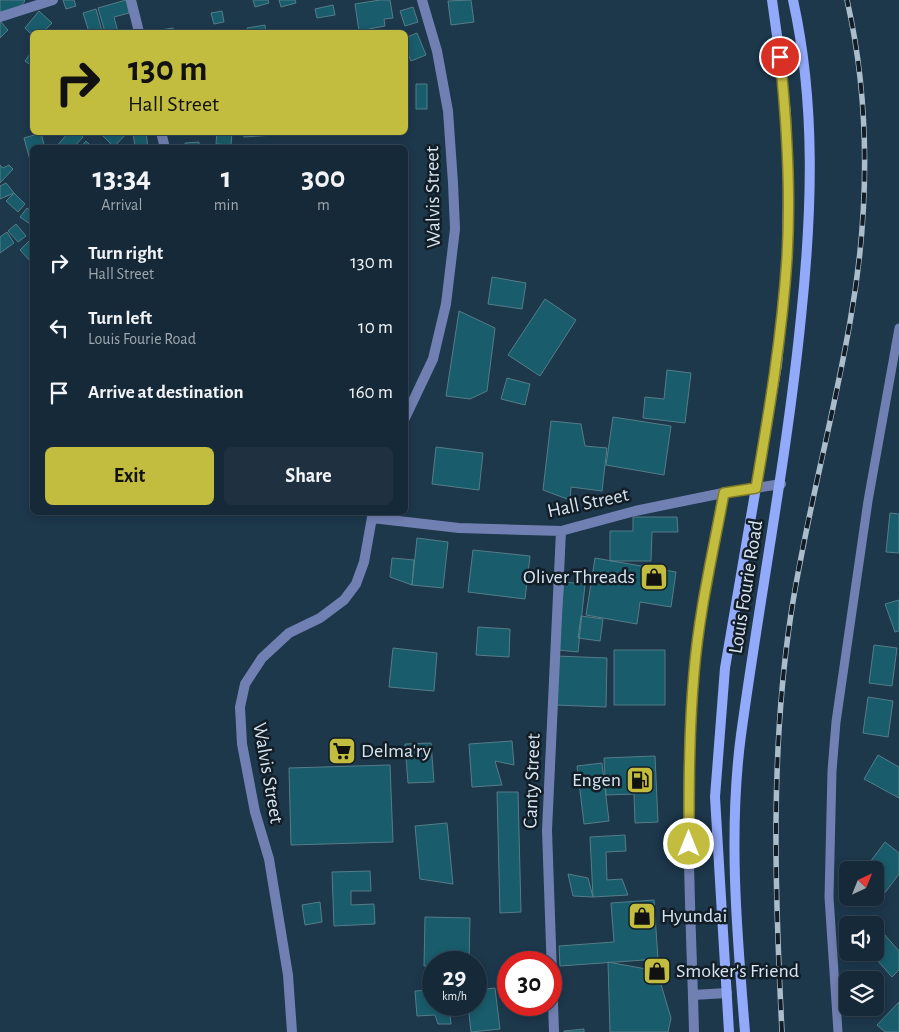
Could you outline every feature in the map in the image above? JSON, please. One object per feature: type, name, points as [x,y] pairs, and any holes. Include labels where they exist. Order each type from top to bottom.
[{"type":"main road","name":"Louis Fourie Road","points":[[729,1032],[715,797],[725,668],[776,365],[787,258],[788,178],[786,114],[772,0]]},
{"type":"main road","name":"Louis Fourie Road","points":[[745,1032],[738,937],[734,826],[741,737],[780,484],[798,349],[806,272],[810,195],[808,109],[804,59],[793,0]]},
{"type":"street","points":[[0,17],[53,0]]},
{"type":"street","points":[[131,0],[138,30]]},
{"type":"street","name":"Walvis Street","points":[[408,412],[433,360],[446,304],[455,229],[454,183],[448,112],[437,51],[422,0]]},
{"type":"street","name":"Hall Street","points":[[372,516],[459,528],[561,531],[635,511],[780,484]]},
{"type":"street","points":[[694,1032],[689,901],[688,757],[694,671],[724,493]]},
{"type":"street","name":"Walvis Street","points":[[292,1032],[288,975],[269,859],[254,812],[242,744],[240,707],[245,684],[262,658],[289,633],[320,618],[344,600],[356,584],[364,562],[372,516]]},
{"type":"street","name":"Canty Street","points":[[554,1032],[547,830],[561,531]]},
{"type":"street","points":[[693,995],[727,993]]},
{"type":"lane","points":[[838,1032],[829,897],[832,771],[836,722],[868,501],[899,328]]},
{"type":"building","points":[[0,0],[25,1],[10,19],[0,11]]},
{"type":"building","points":[[63,0],[74,0],[76,6],[66,9]]},
{"type":"building","points":[[126,0],[129,13],[114,17],[117,30],[104,30],[98,8]]},
{"type":"building","points":[[253,0],[268,0],[269,3],[255,7]]},
{"type":"building","points":[[279,0],[295,0],[296,3],[281,7]]},
{"type":"building","points":[[390,0],[393,18],[384,19],[385,26],[359,30],[355,4]]},
{"type":"building","points":[[471,0],[474,22],[451,25],[448,1]]},
{"type":"building","points":[[333,5],[335,15],[317,18],[315,9]]},
{"type":"building","points":[[413,7],[418,22],[405,26],[400,11]]},
{"type":"building","points":[[96,9],[102,30],[88,30],[83,13]]},
{"type":"building","points":[[39,11],[52,23],[45,30],[30,30],[30,33],[25,28]]},
{"type":"building","points":[[222,11],[224,22],[214,24],[211,13]]},
{"type":"building","points":[[0,21],[8,30],[0,38]]},
{"type":"building","points":[[265,25],[266,30],[248,30],[247,28]]},
{"type":"building","points":[[417,33],[426,55],[411,61],[408,54],[408,37]]},
{"type":"building","points":[[30,54],[30,65],[25,61]]},
{"type":"building","points":[[416,84],[427,84],[427,109],[416,109]]},
{"type":"building","points":[[42,135],[44,145],[30,145],[30,160],[24,138]]},
{"type":"building","points":[[66,135],[81,135],[83,137],[76,145],[58,145]]},
{"type":"building","points":[[102,135],[125,135],[116,145],[112,145]]},
{"type":"building","points":[[133,135],[146,135],[148,145],[135,145]]},
{"type":"building","points":[[217,135],[232,135],[231,145],[216,144]]},
{"type":"building","points":[[244,135],[275,135],[244,137]]},
{"type":"building","points":[[199,142],[199,145],[185,145],[185,143]]},
{"type":"building","points":[[0,165],[3,168],[9,165],[13,169],[0,183]]},
{"type":"building","points":[[6,183],[14,193],[0,199],[0,186]]},
{"type":"building","points":[[14,193],[25,204],[18,212],[6,201]]},
{"type":"building","points":[[27,208],[30,210],[30,224],[20,217]]},
{"type":"building","points":[[16,224],[26,236],[18,242],[8,231]]},
{"type":"building","points":[[7,232],[14,243],[0,253],[0,237]]},
{"type":"building","points":[[30,240],[30,261],[20,250]]},
{"type":"building","points":[[492,277],[526,283],[522,309],[488,304]]},
{"type":"building","points":[[545,299],[576,320],[540,376],[508,355]]},
{"type":"building","points":[[459,311],[495,328],[487,391],[470,399],[446,396]]},
{"type":"building","points":[[667,370],[691,373],[685,423],[643,418],[645,397],[664,399]]},
{"type":"building","points":[[507,378],[530,384],[525,405],[501,399]]},
{"type":"building","points":[[613,417],[671,426],[664,475],[606,465]]},
{"type":"building","points":[[551,421],[581,424],[585,446],[607,448],[602,491],[571,487],[570,500],[543,490]]},
{"type":"building","points":[[436,447],[483,453],[479,490],[432,484]]},
{"type":"building","points":[[890,513],[899,514],[899,553],[886,552]]},
{"type":"building","points":[[633,517],[677,517],[678,532],[652,532],[651,561],[610,561],[610,531],[633,531]]},
{"type":"building","points":[[417,538],[448,542],[443,588],[412,585]]},
{"type":"building","points":[[473,550],[530,556],[525,599],[468,592]]},
{"type":"building","points":[[392,558],[414,560],[412,585],[390,577]]},
{"type":"building","points":[[595,558],[676,572],[671,607],[640,602],[637,624],[586,615]]},
{"type":"building","points":[[564,582],[585,584],[578,652],[558,650]]},
{"type":"building","points":[[899,600],[899,631],[895,632],[885,604]]},
{"type":"building","points":[[581,616],[603,619],[600,641],[578,638]]},
{"type":"building","points":[[478,627],[510,629],[509,657],[476,655]]},
{"type":"building","points":[[874,645],[897,648],[892,686],[869,683]]},
{"type":"building","points":[[393,648],[437,653],[434,691],[389,687]]},
{"type":"building","points":[[614,650],[665,650],[665,705],[614,705]]},
{"type":"building","points":[[557,656],[607,658],[606,707],[555,705]]},
{"type":"building","points":[[868,697],[893,701],[888,737],[863,733]]},
{"type":"building","points":[[512,741],[514,765],[495,761],[502,785],[472,787],[469,744]]},
{"type":"building","points":[[431,743],[434,782],[408,783],[405,744]]},
{"type":"building","points":[[878,755],[899,767],[899,798],[864,779]]},
{"type":"building","points":[[655,756],[658,822],[635,823],[634,794],[606,795],[604,758]]},
{"type":"building","points":[[602,763],[609,821],[584,824],[577,766]]},
{"type":"building","points":[[390,765],[393,842],[291,845],[289,768]]},
{"type":"building","points":[[497,792],[518,792],[521,912],[500,913]]},
{"type":"building","points":[[447,823],[453,884],[420,879],[415,826]]},
{"type":"building","points":[[625,835],[626,851],[606,852],[607,880],[622,879],[628,895],[593,897],[590,837]]},
{"type":"building","points":[[885,842],[899,853],[899,874],[884,894],[884,861],[871,861]]},
{"type":"building","points":[[370,871],[371,891],[351,891],[351,905],[374,904],[375,924],[334,926],[332,872]]},
{"type":"building","points":[[568,874],[588,878],[593,897],[573,896]]},
{"type":"building","points":[[654,900],[658,959],[562,966],[562,951],[559,951],[559,946],[614,942],[611,903]]},
{"type":"building","points":[[320,902],[322,922],[305,925],[302,905]]},
{"type":"building","points":[[425,917],[470,918],[469,951],[424,951]]},
{"type":"building","points":[[884,934],[899,951],[899,970],[892,977],[878,961],[884,961]]},
{"type":"building","points":[[608,962],[657,971],[671,1018],[668,1032],[610,1032]]},
{"type":"building","points":[[495,988],[500,1029],[471,1032],[469,1016],[487,1016],[487,989]]},
{"type":"building","points":[[415,991],[422,991],[422,1016],[417,1016]]},
{"type":"building","points":[[899,1002],[899,1032],[885,1032],[877,1025]]},
{"type":"building","points":[[435,1016],[450,1016],[451,1024],[438,1024]]},
{"type":"building","points":[[584,1029],[584,1032],[564,1032],[564,1031]]},
{"type":"railway","points":[[782,1032],[776,823],[777,770],[784,666],[797,577],[850,322],[861,242],[864,202],[864,120],[855,40],[847,0]]},
{"type":"place","name":"Oliver Threads","points":[[654,577]]},
{"type":"place","name":"Delma'ry","points":[[342,751]]},
{"type":"place","name":"Engen","points":[[640,780]]},
{"type":"place","name":"Hyundai","points":[[642,916]]},
{"type":"place","name":"Smoker's Friend","points":[[657,971]]},
{"type":"route","points":[[689,844],[688,757],[694,671],[724,493],[756,488],[776,365],[787,258],[788,198],[786,114],[780,57]]}]
